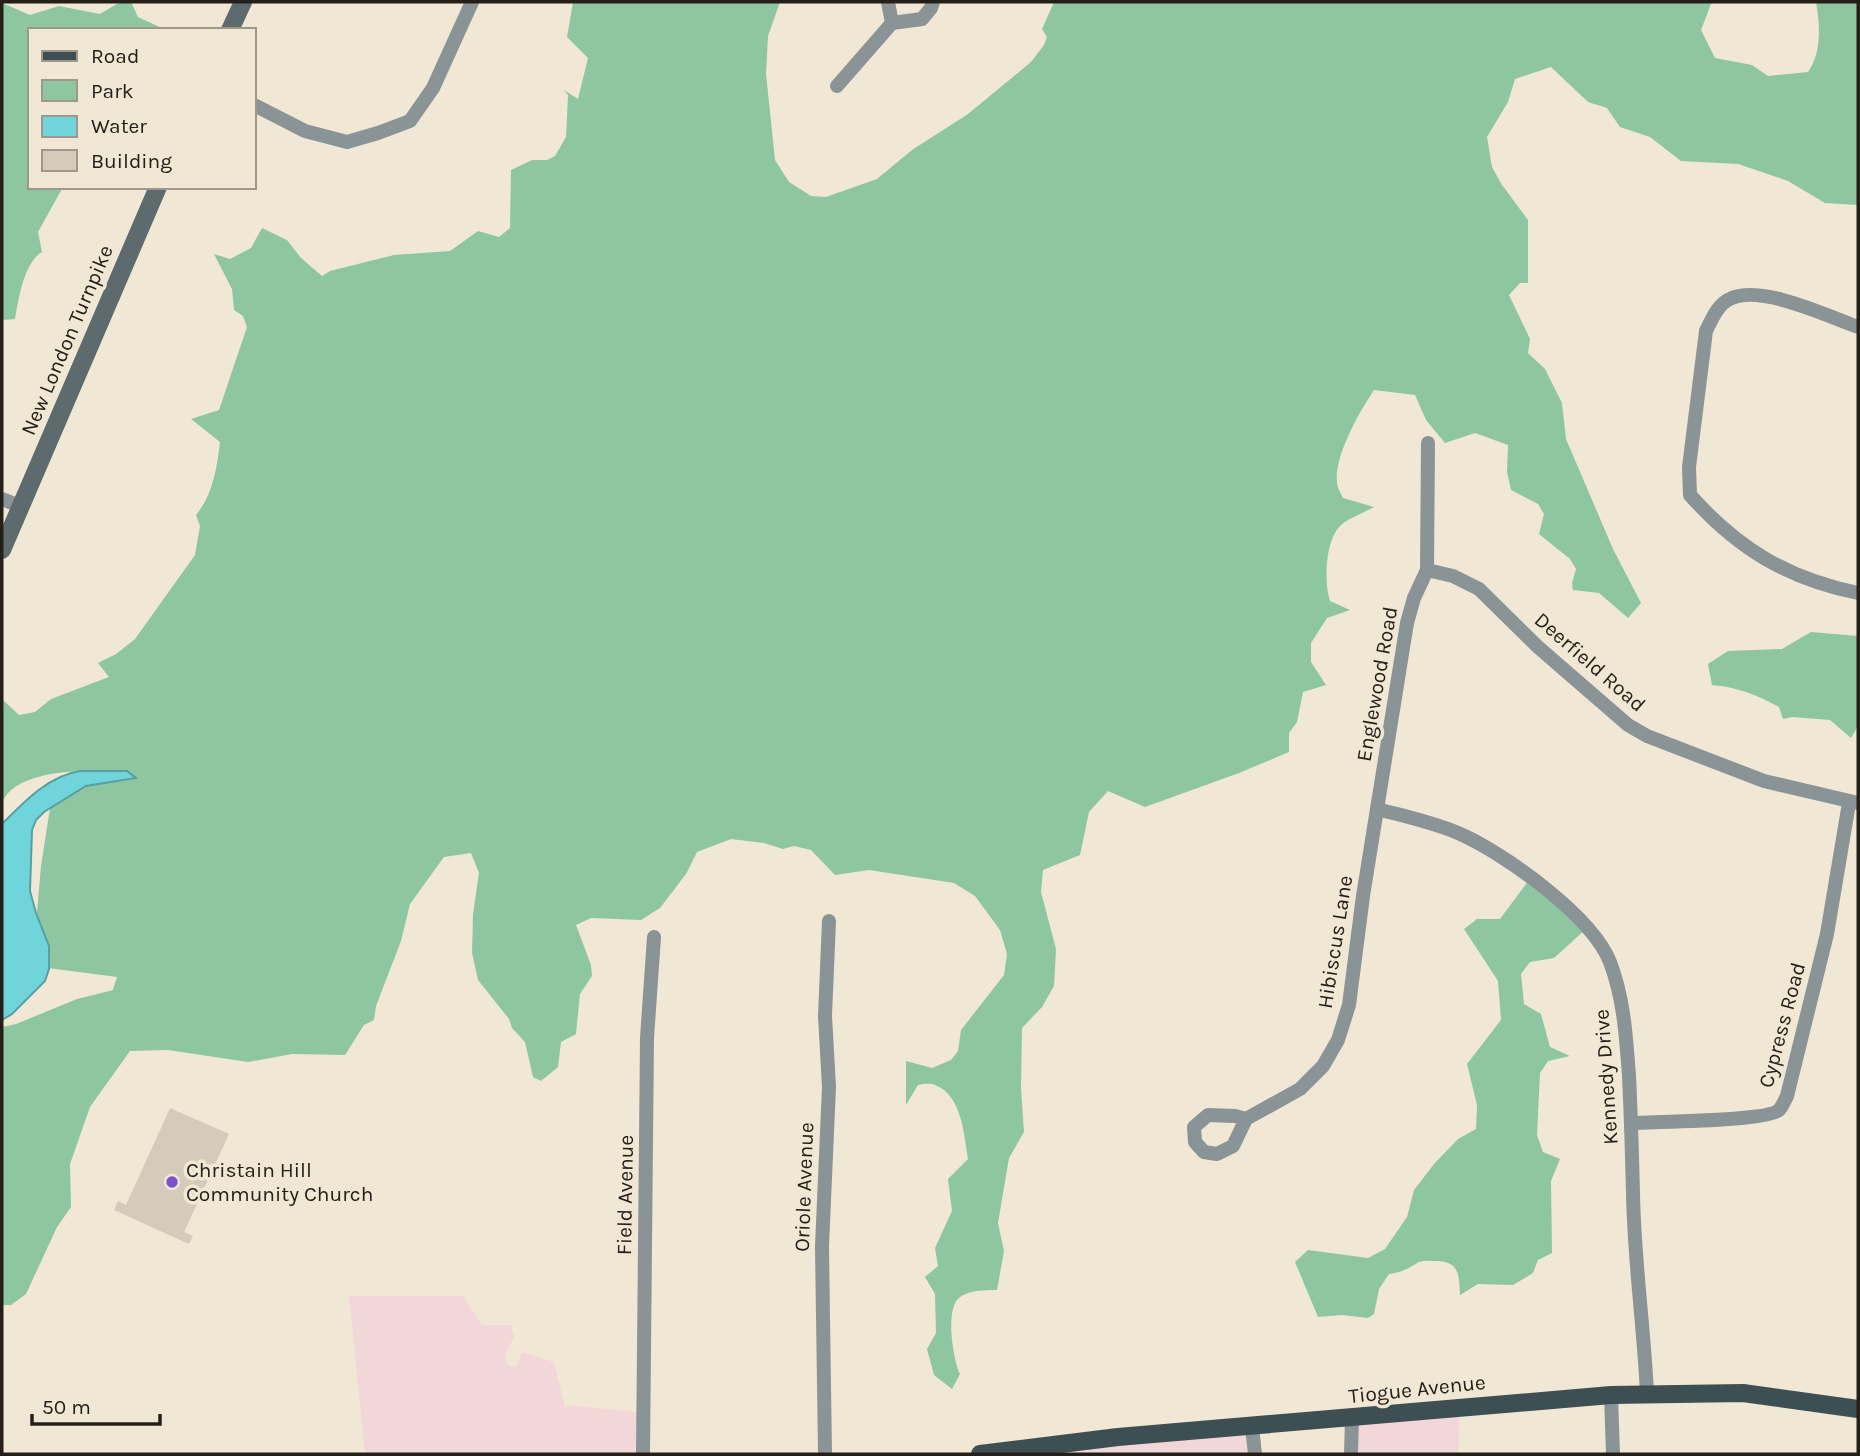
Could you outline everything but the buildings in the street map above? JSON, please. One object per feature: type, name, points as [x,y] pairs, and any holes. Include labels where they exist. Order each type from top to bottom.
[{"type":"main road","points":[[231,28],[243,2]]},
{"type":"main road","name":"New London Turnpike","points":[[2,550],[157,189]]},
{"type":"main road","name":"Tiogue Avenue","points":[[980,1454],[1118,1437],[1611,1395],[1743,1393],[1858,1409]]},
{"type":"street","points":[[256,107],[305,131],[347,142],[410,121],[433,88],[472,2]]},
{"type":"street","points":[[888,2],[892,23]]},
{"type":"street","points":[[837,86],[892,23],[922,19],[933,2]]},
{"type":"street","points":[[1858,327],[1786,300],[1758,295],[1732,298],[1715,311],[1706,331],[1689,467],[1690,495],[1743,545],[1764,560],[1826,586],[1858,593]]},
{"type":"street","name":"Englewood Road","points":[[1377,809],[1407,623],[1414,598],[1427,569],[1428,443]]},
{"type":"street","points":[[2,499],[20,506]]},
{"type":"street","name":"Deerfield Road","points":[[1427,569],[1453,576],[1479,589],[1538,647],[1628,725],[1647,736],[1764,781],[1854,803]]},
{"type":"street","name":"Cypress Road","points":[[1631,1123],[1745,1118],[1779,1111],[1787,1096],[1827,934],[1854,803]]},
{"type":"street","name":"Hibiscus Lane","points":[[1246,1119],[1300,1088],[1323,1066],[1338,1040],[1349,1005],[1377,809]]},
{"type":"street","name":"Kennedy Drive","points":[[1377,809],[1458,833],[1496,854],[1571,910],[1609,958],[1625,1011],[1633,1217],[1647,1394]]},
{"type":"street","name":"Oriole Avenue","points":[[825,1454],[822,1246],[829,1087],[825,1016],[829,921]]},
{"type":"street","name":"Field Avenue","points":[[643,1454],[647,1038],[654,937]]},
{"type":"street","points":[[1611,1395],[1613,1454]]},
{"type":"street","points":[[1351,1454],[1352,1418]]},
{"type":"street","points":[[1252,1427],[1255,1454]]},
{"type":"shaded area","points":[[349,1296],[463,1296],[482,1325],[511,1325],[514,1337],[505,1354],[508,1365],[516,1367],[522,1352],[554,1362],[565,1408],[570,1405],[645,1413],[644,1454],[365,1454]]},
{"type":"shaded area","points":[[1460,1411],[1458,1452],[1465,1454],[1351,1454],[1353,1422]]},
{"type":"shaded area","points":[[1251,1429],[1255,1454],[1008,1454]]},
{"type":"green space","points":[[120,2],[131,2],[138,17],[162,28],[28,28],[28,189],[62,189],[38,232],[42,252],[26,273],[15,319],[2,320],[2,3],[30,15],[59,6],[100,14]]},
{"type":"green space","points":[[573,2],[780,2],[768,36],[766,74],[775,160],[789,182],[811,196],[826,197],[877,179],[912,150],[968,114],[1031,62],[1044,45],[1047,37],[1042,29],[1054,2],[1716,2],[1711,4],[1701,30],[1715,58],[1752,65],[1768,76],[1808,72],[1818,47],[1816,2],[1858,2],[1858,205],[1825,203],[1788,181],[1738,164],[1681,161],[1650,137],[1620,127],[1607,108],[1588,102],[1551,67],[1515,79],[1508,102],[1487,137],[1492,167],[1528,220],[1528,283],[1520,283],[1509,295],[1530,339],[1528,353],[1545,369],[1562,403],[1566,439],[1613,549],[1641,603],[1628,618],[1599,593],[1573,590],[1576,569],[1570,559],[1539,534],[1544,514],[1538,504],[1511,490],[1507,472],[1508,445],[1475,433],[1445,443],[1426,420],[1415,395],[1374,390],[1355,421],[1344,447],[1337,471],[1337,482],[1343,498],[1374,507],[1340,526],[1331,542],[1327,562],[1330,601],[1350,610],[1327,618],[1311,643],[1311,662],[1326,685],[1303,692],[1297,722],[1289,733],[1289,752],[1145,807],[1108,791],[1089,812],[1080,855],[1043,870],[1041,892],[1056,949],[1054,986],[1042,1007],[1022,1028],[1021,1089],[1024,1132],[1009,1158],[998,1223],[1004,1251],[997,1290],[967,1293],[955,1304],[951,1323],[955,1358],[960,1374],[952,1389],[934,1375],[927,1349],[936,1333],[935,1294],[925,1277],[938,1266],[935,1248],[952,1211],[948,1179],[968,1159],[960,1117],[951,1097],[944,1090],[933,1084],[918,1085],[906,1105],[906,1061],[932,1068],[951,1060],[958,1051],[961,1030],[1004,975],[1007,954],[1000,930],[975,896],[954,883],[869,870],[835,875],[811,850],[794,846],[783,849],[764,843],[731,839],[697,852],[686,874],[660,908],[641,920],[591,918],[576,925],[591,965],[592,976],[580,994],[576,1034],[561,1042],[558,1067],[541,1081],[533,1077],[525,1042],[478,980],[472,953],[473,914],[479,873],[471,853],[444,857],[410,904],[401,941],[376,1006],[374,1020],[364,1025],[345,1055],[292,1054],[248,1062],[168,1050],[130,1051],[90,1107],[70,1164],[71,1207],[57,1227],[26,1294],[11,1305],[2,1305],[2,1027],[77,999],[113,990],[117,977],[48,968],[35,935],[41,866],[51,802],[86,771],[51,774],[26,781],[7,794],[2,803],[2,699],[19,715],[35,712],[51,699],[109,677],[98,663],[116,654],[135,639],[195,555],[200,526],[196,515],[210,490],[220,442],[191,419],[219,410],[247,327],[243,316],[234,310],[232,289],[214,254],[230,259],[251,248],[262,228],[287,240],[301,258],[322,276],[330,271],[394,255],[450,251],[478,231],[499,237],[510,228],[511,170],[532,160],[547,160],[555,156],[566,137],[568,95],[564,90],[578,99],[588,58],[567,37]]},
{"type":"green space","points":[[1811,632],[1858,636],[1858,726],[1851,738],[1830,720],[1792,717],[1783,719],[1779,707],[1763,699],[1712,685],[1708,664],[1728,651],[1782,649]]},
{"type":"green space","points":[[1529,880],[1586,929],[1554,958],[1530,962],[1521,974],[1524,1004],[1541,1014],[1550,1047],[1570,1056],[1548,1061],[1540,1073],[1537,1135],[1543,1152],[1560,1159],[1551,1181],[1552,1253],[1538,1260],[1533,1273],[1513,1285],[1478,1284],[1460,1295],[1454,1267],[1444,1262],[1421,1261],[1389,1274],[1379,1289],[1374,1314],[1368,1318],[1342,1315],[1318,1317],[1295,1262],[1308,1250],[1368,1258],[1385,1249],[1407,1217],[1414,1190],[1458,1139],[1476,1129],[1477,1105],[1467,1064],[1501,1020],[1498,981],[1464,929],[1477,919],[1500,919]]},
{"type":"water","points":[[80,771],[127,771],[136,778],[86,786],[44,812],[36,820],[32,830],[30,891],[49,946],[49,969],[45,981],[12,1014],[2,1020],[2,824],[47,784]]},
{"type":"place","name":"Christain Hill Community Church","points":[[172,1182]]}]
